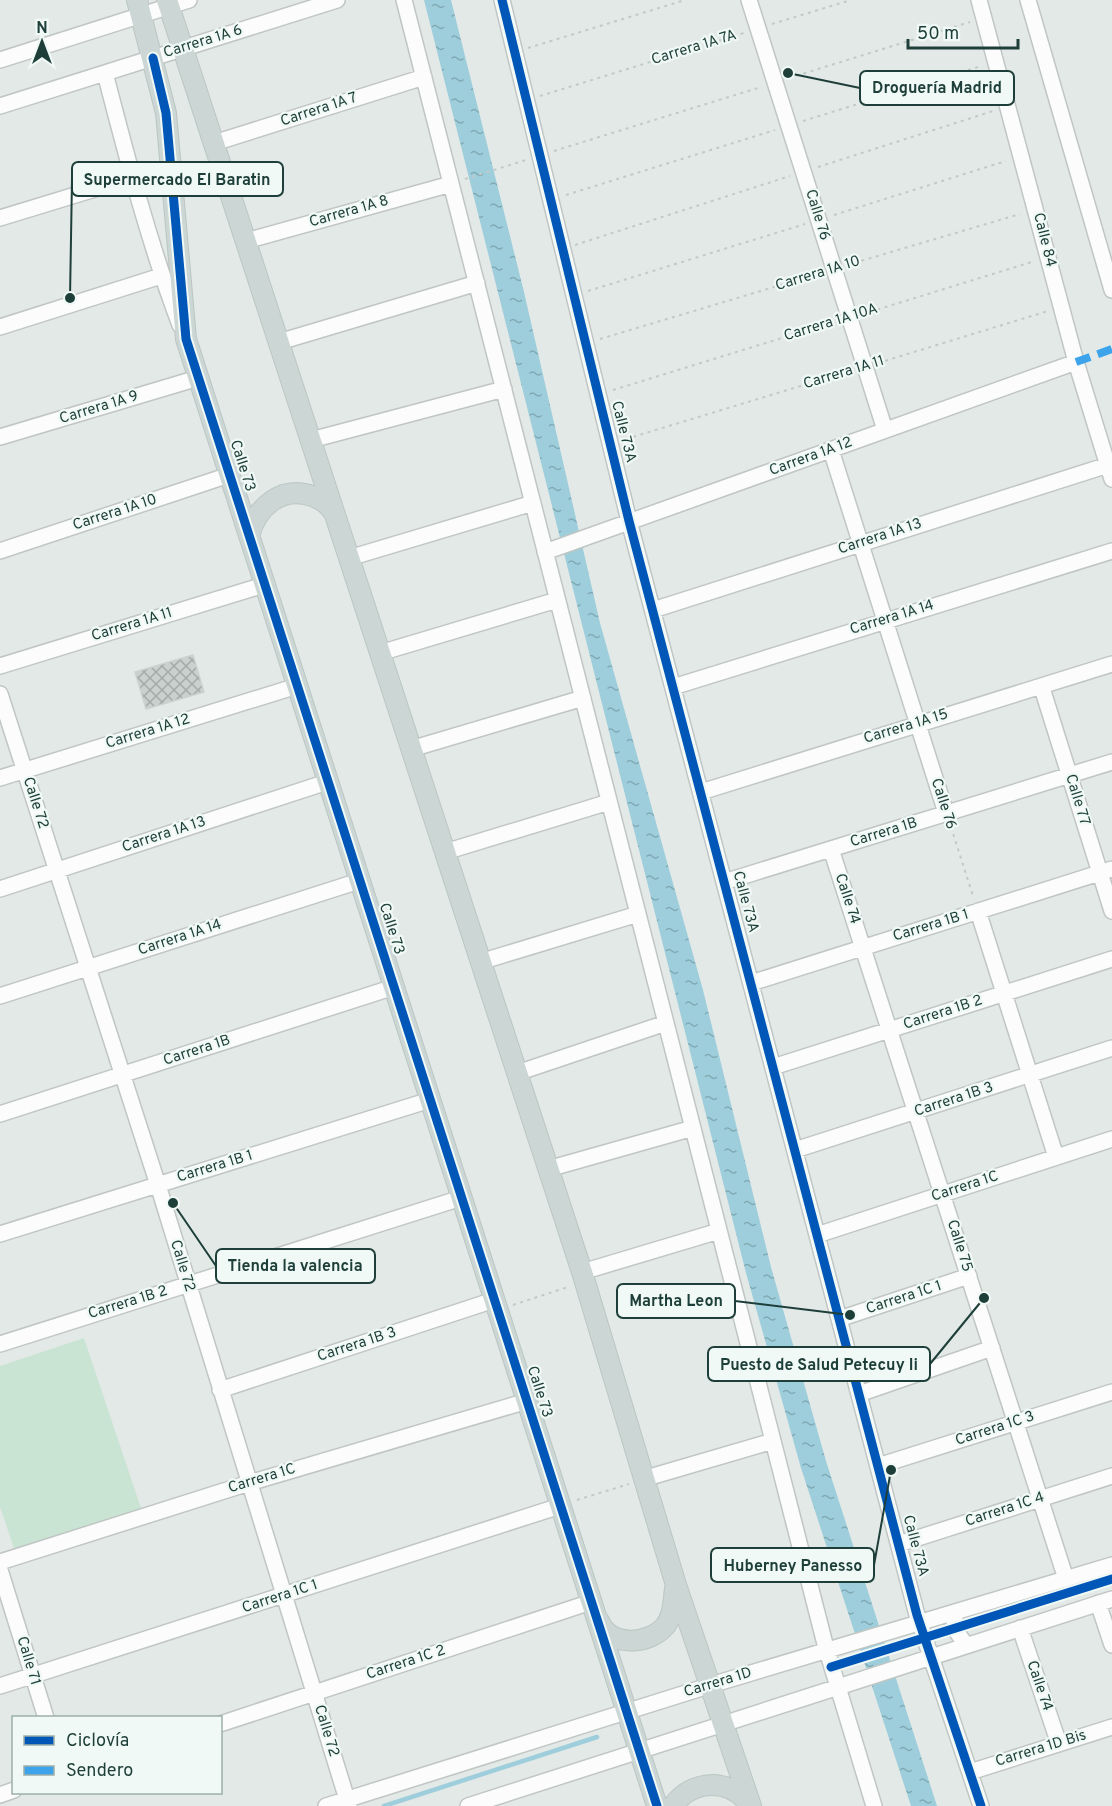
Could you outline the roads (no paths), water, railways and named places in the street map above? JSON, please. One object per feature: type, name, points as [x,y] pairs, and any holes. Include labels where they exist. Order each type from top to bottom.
[{"type":"main road","points":[[169,7],[583,1277],[676,1585],[751,1806]]},
{"type":"main road","name":"Calle 73","points":[[140,12],[166,113],[186,339],[657,1806]]},
{"type":"main road","points":[[249,536],[252,523],[268,502],[294,493],[320,499],[330,507],[336,518]]},
{"type":"main road","points":[[593,1608],[601,1628],[615,1637],[630,1641],[646,1639],[660,1631],[670,1618],[676,1585]]},
{"type":"main road","points":[[674,1806],[681,1796],[694,1788],[715,1785],[736,1791],[751,1806]]},
{"type":"street","points":[[0,60],[140,12],[169,7],[189,0]]},
{"type":"street","name":"Carrera 1A 6","points":[[0,106],[105,73],[181,44],[337,0]]},
{"type":"street","points":[[404,0],[424,77],[458,182],[477,284],[533,503],[549,550],[557,600],[826,1651],[874,1806]]},
{"type":"street","name":"Calle 76","points":[[749,0],[885,430]]},
{"type":"street","name":"Calle 84","points":[[979,0],[1076,362],[1110,472]]},
{"type":"street","points":[[1028,0],[1112,290]]},
{"type":"street","name":"Calle 73A","points":[[504,1],[624,523],[653,610],[920,1624],[981,1806]]},
{"type":"street","name":"Calle 73","points":[[105,73],[131,178],[161,276],[186,339]]},
{"type":"street","name":"Carrera 1A 7","points":[[214,143],[424,77]]},
{"type":"street","points":[[0,218],[131,178]]},
{"type":"street","name":"Carrera 1A 8","points":[[246,241],[458,182]]},
{"type":"street","points":[[0,327],[161,276]]},
{"type":"street","points":[[279,342],[477,284]]},
{"type":"street","name":"Carrera 1A 12","points":[[549,550],[1076,362]]},
{"type":"street","name":"Carrera 1A 9","points":[[0,437],[198,378]]},
{"type":"street","points":[[311,440],[504,388]]},
{"type":"street","name":"Calle 76","points":[[831,450],[946,813]]},
{"type":"street","name":"Carrera 1A 13","points":[[653,610],[860,543],[1110,472]]},
{"type":"street","name":"Carrera 1A 10","points":[[0,551],[230,475]]},
{"type":"street","points":[[349,558],[533,503]]},
{"type":"street","name":"Carrera 1A 14","points":[[673,687],[1112,551]]},
{"type":"street","name":"Carrera 1A 11","points":[[0,666],[264,585]]},
{"type":"street","points":[[380,653],[557,600]]},
{"type":"street","name":"Carrera 1A 15","points":[[701,792],[918,723],[1042,688],[1112,664]]},
{"type":"street","name":"Carrera 1A 12","points":[[0,778],[297,686]]},
{"type":"street","name":"Calle 77","points":[[1042,688],[1069,775],[1106,871],[1112,911]]},
{"type":"street","name":"Calle 72","points":[[0,694],[158,1185],[348,1803]]},
{"type":"street","points":[[411,749],[583,698]]},
{"type":"street","name":"Carrera 1B","points":[[724,882],[1112,762]]},
{"type":"street","name":"Carrera 1A 13","points":[[0,889],[327,782]]},
{"type":"street","points":[[445,852],[609,802]]},
{"type":"street","name":"Calle 74","points":[[831,849],[862,948]]},
{"type":"street","name":"Carrera 1B 1","points":[[751,983],[1106,871]]},
{"type":"street","name":"Carrera 1A 14","points":[[0,996],[359,881]]},
{"type":"street","points":[[978,911],[1056,1157]]},
{"type":"street","points":[[480,962],[638,914]]},
{"type":"street","name":"Calle 75","points":[[862,948],[1066,1579]]},
{"type":"street","name":"Carrera 1B 2","points":[[773,1067],[1112,959]]},
{"type":"street","name":"Carrera 1B","points":[[0,1114],[394,987]]},
{"type":"street","points":[[517,1073],[666,1023]]},
{"type":"street","name":"Carrera 1B 3","points":[[795,1150],[1112,1048]]},
{"type":"street","name":"Carrera 1B 1","points":[[0,1234],[429,1100]]},
{"type":"street","points":[[548,1169],[693,1128]]},
{"type":"street","name":"Carrera 1C","points":[[817,1234],[1112,1139]]},
{"type":"street","name":"Carrera 1B 2","points":[[0,1344],[461,1198]]},
{"type":"street","points":[[583,1277],[719,1231]]},
{"type":"street","name":"Carrera 1C 1","points":[[839,1319],[969,1276]]},
{"type":"street","name":"Carrera 1B 3","points":[[220,1390],[496,1305]]},
{"type":"street","points":[[859,1394],[992,1348]]},
{"type":"street","name":"Carrera 1C 3","points":[[878,1466],[1112,1392]]},
{"type":"street","name":"Carrera 1C","points":[[0,1562],[249,1483],[527,1401]]},
{"type":"street","points":[[643,1479],[773,1441]]},
{"type":"street","name":"Carrera 1C 4","points":[[899,1544],[1112,1476]]},
{"type":"street","name":"Carrera 1C 1","points":[[0,1686],[560,1506]]},
{"type":"street","name":"Carrera 1D","points":[[326,1806],[348,1803],[709,1686],[1112,1565]]},
{"type":"street","name":"Calle 71","points":[[0,1570],[45,1716]]},
{"type":"street","points":[[468,1806],[1105,1601],[1112,1645]]},
{"type":"street","name":"Carrera 1C 2","points":[[222,1723],[593,1608]]},
{"type":"street","points":[[955,1614],[954,1628],[966,1645]]},
{"type":"street","name":"Calle 74","points":[[1020,1628],[1059,1744]]},
{"type":"street","name":"Carrera 1D Bis","points":[[970,1772],[1112,1727]]},
{"type":"water","points":[[424,0],[451,0],[524,292],[600,623],[703,990],[771,1267],[826,1461],[937,1806],[911,1806],[801,1468],[746,1273]]},
{"type":"waterway","points":[[384,1806],[597,1737]]},
{"type":"place","name":"Droguería Madrid","points":[[788,73]]},
{"type":"place","name":"Supermercado El Baratin","points":[[70,298]]},
{"type":"place","name":"Tienda la valencia","points":[[173,1203]]},
{"type":"place","name":"Puesto de Salud Petecuy Ii","points":[[984,1298]]},
{"type":"place","name":"Martha Leon","points":[[850,1315]]},
{"type":"place","name":"Huberney Panesso","points":[[891,1470]]}]
